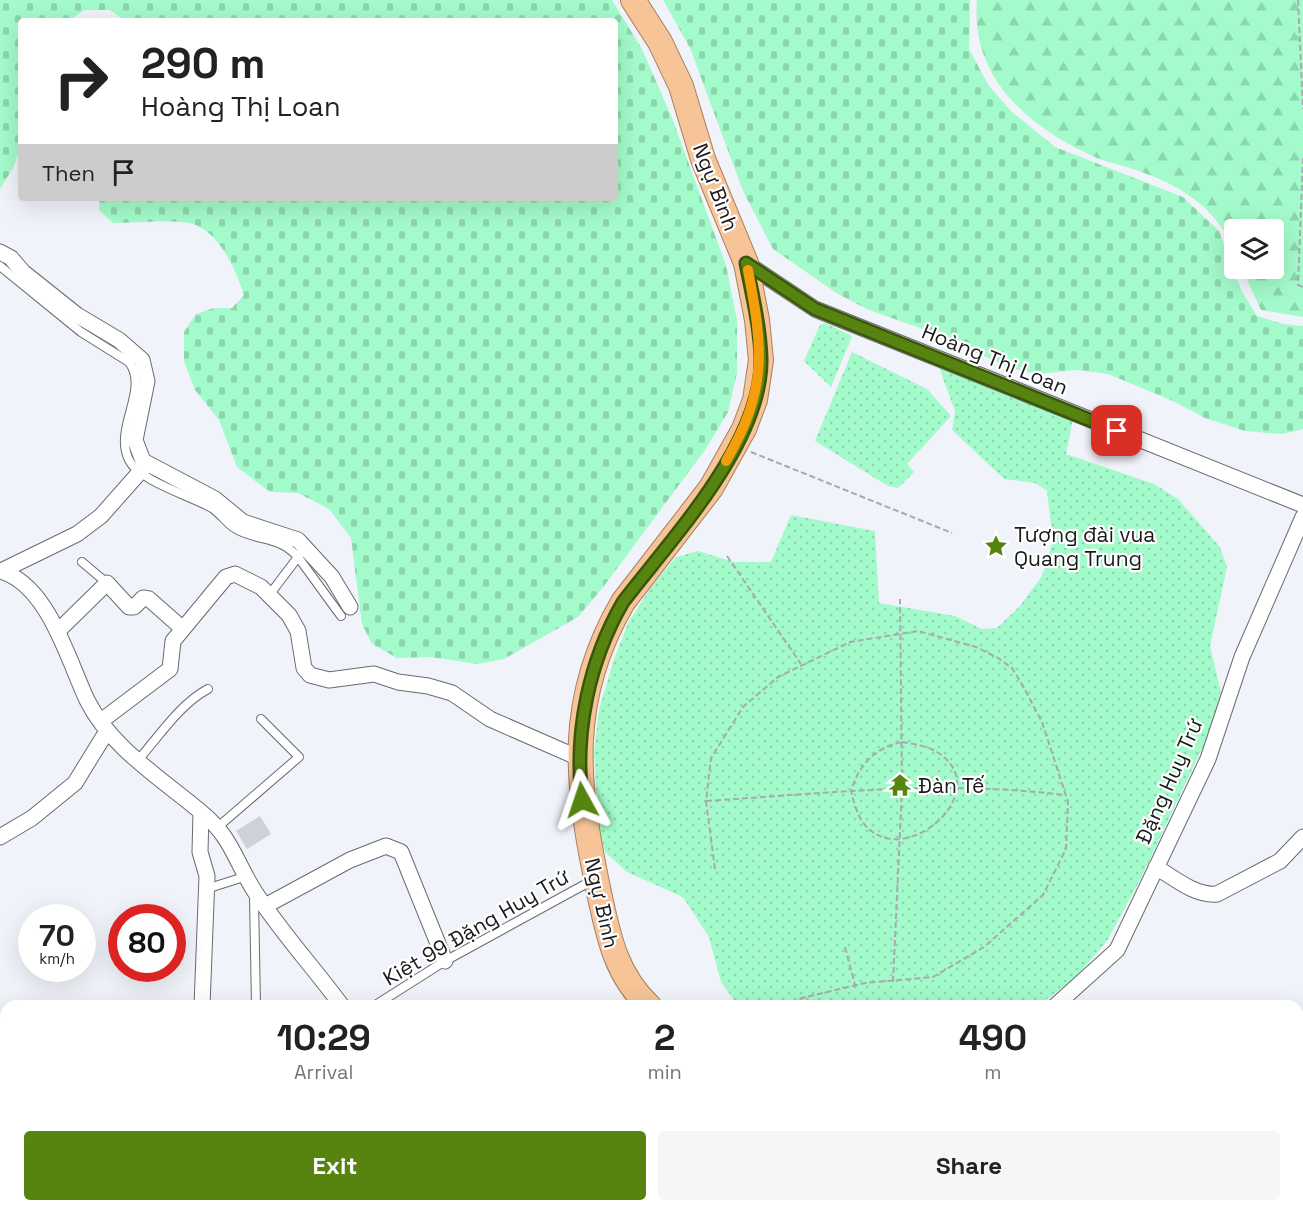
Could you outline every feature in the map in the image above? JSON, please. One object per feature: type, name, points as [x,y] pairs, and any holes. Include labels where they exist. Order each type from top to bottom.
[{"type":"highway","name":"Ngự Bình","points":[[633,0],[660,42],[681,86],[703,159],[746,263],[757,320],[761,360],[754,400],[736,444],[711,488],[623,602],[611,622],[586,694],[579,758],[584,824],[611,951],[636,994],[642,1000]]},
{"type":"street","points":[[0,252],[11,258],[43,295],[95,328],[119,340],[142,360],[147,381],[135,440],[144,468],[215,499],[243,522],[289,536],[302,551],[332,577],[345,611]]},
{"type":"street","name":"Hoàng Thị Loan","points":[[746,263],[815,309],[1303,505]]},
{"type":"street","points":[[0,571],[77,534],[101,516],[144,468]]},
{"type":"street","name":"Đặng Huy Trứ","points":[[1062,1000],[1117,950],[1208,759],[1242,657],[1303,517]]},
{"type":"street","points":[[0,571],[14,575],[58,631],[88,702],[104,726],[139,759],[219,826],[265,906],[337,1000]]},
{"type":"street","points":[[0,837],[32,818],[75,783],[104,726],[170,669],[173,641],[231,574],[236,574],[270,594],[289,615],[298,631],[302,659],[310,675],[328,680],[374,674],[398,682],[452,693],[490,719],[579,758]]},
{"type":"street","points":[[58,631],[107,583],[129,607],[134,607],[143,598],[148,599],[183,629]]},
{"type":"street","points":[[201,812],[200,852],[207,876],[202,1000]]},
{"type":"street","points":[[1156,867],[1192,889],[1208,895],[1217,894],[1280,861],[1303,837]]},
{"type":"street","points":[[265,906],[350,860],[386,846],[401,852],[445,961]]},
{"type":"lane","points":[[0,266],[43,295]]},
{"type":"lane","points":[[270,594],[302,551]]},
{"type":"lane","points":[[82,562],[107,583]]},
{"type":"lane","points":[[139,759],[182,709],[196,695],[208,689]]},
{"type":"lane","points":[[219,826],[299,757],[261,719]]},
{"type":"lane","name":"Kiệt 99 Đặng Huy Trứ","points":[[383,1000],[445,961],[596,879]]},
{"type":"lane","points":[[206,889],[250,883],[256,1000]]},
{"type":"path","points":[[1298,0],[1303,109]]},
{"type":"path","points":[[1303,158],[1298,285],[1303,287]]},
{"type":"path","points":[[736,444],[774,462],[952,533]]},
{"type":"path","points":[[727,556],[801,664]]},
{"type":"path","points":[[893,982],[902,788],[900,599]]},
{"type":"path","points":[[715,868],[706,801],[711,758],[726,730],[760,690],[801,664],[850,642],[918,631],[976,647],[1012,668],[1042,722],[1066,795],[1069,828],[1066,849],[1043,895],[984,946],[933,976],[855,985],[798,1000]]},
{"type":"path","points":[[902,742],[937,752],[950,765],[959,787],[953,804],[942,817],[912,838],[900,841],[882,836],[865,826],[851,791],[864,763],[879,750],[902,742]]},
{"type":"path","points":[[706,801],[902,788],[959,787],[1007,788],[1066,795]]},
{"type":"path","points":[[845,948],[855,985]]},
{"type":"green space","points":[[0,0],[612,0],[642,49],[672,118],[726,265],[737,320],[737,373],[728,412],[705,450],[604,586],[578,617],[504,659],[477,664],[431,657],[397,658],[372,644],[362,624],[351,538],[329,509],[298,493],[270,492],[237,467],[219,420],[195,390],[184,361],[184,332],[196,314],[214,308],[232,308],[244,295],[226,253],[212,236],[193,224],[166,221],[113,223],[99,210],[100,201],[618,201],[618,18],[121,18],[110,10],[84,10],[73,18],[18,18],[18,154],[13,168],[0,189]]},
{"type":"green space","points":[[663,0],[970,0],[969,49],[989,86],[1011,111],[1055,147],[1183,197],[1219,231],[1224,244],[1224,279],[1237,279],[1257,316],[1283,324],[1303,326],[1303,429],[1282,434],[1245,431],[1205,418],[1173,401],[1108,374],[1077,370],[1036,374],[1008,367],[923,329],[869,310],[838,294],[773,249],[743,191],[690,48]]},
{"type":"green space","points":[[977,0],[1303,0],[1303,317],[1261,310],[1247,279],[1284,279],[1284,219],[1224,219],[1224,232],[1207,210],[1182,191],[1152,176],[1097,158],[1049,132],[1009,97],[994,77],[983,54],[977,28]]},
{"type":"green space","points":[[825,323],[852,336],[831,387],[804,361],[820,325]]},
{"type":"green space","points":[[852,352],[927,389],[951,416],[907,464],[914,472],[898,488],[888,486],[815,441]]},
{"type":"green space","points":[[945,367],[1073,419],[1066,454],[1154,484],[1178,499],[1220,547],[1227,567],[1210,646],[1221,692],[1207,738],[1142,876],[1107,941],[1076,977],[1046,1000],[734,1000],[721,982],[709,937],[683,897],[627,872],[605,852],[598,826],[594,752],[599,710],[613,662],[628,623],[651,587],[676,557],[698,551],[734,562],[771,562],[791,515],[875,531],[879,603],[955,616],[982,629],[997,628],[1020,606],[1042,576],[1053,541],[1047,491],[1035,483],[1004,479],[952,430],[955,411],[940,370]]},
{"type":"building","points":[[260,816],[271,834],[247,849],[236,831]]},
{"type":"slow traffic","points":[[726,461],[744,429],[754,400],[761,360],[748,270]]},
{"type":"place","name":"Tượng đài vua Quang Trung","points":[[996,546]]},
{"type":"place","name":"Đàn Tế","points":[[900,785]]},
{"type":"route","points":[[582,800],[579,748],[586,694],[611,622],[623,602],[711,488],[744,429],[754,400],[761,360],[757,320],[746,263],[815,309],[1117,431]]}]
